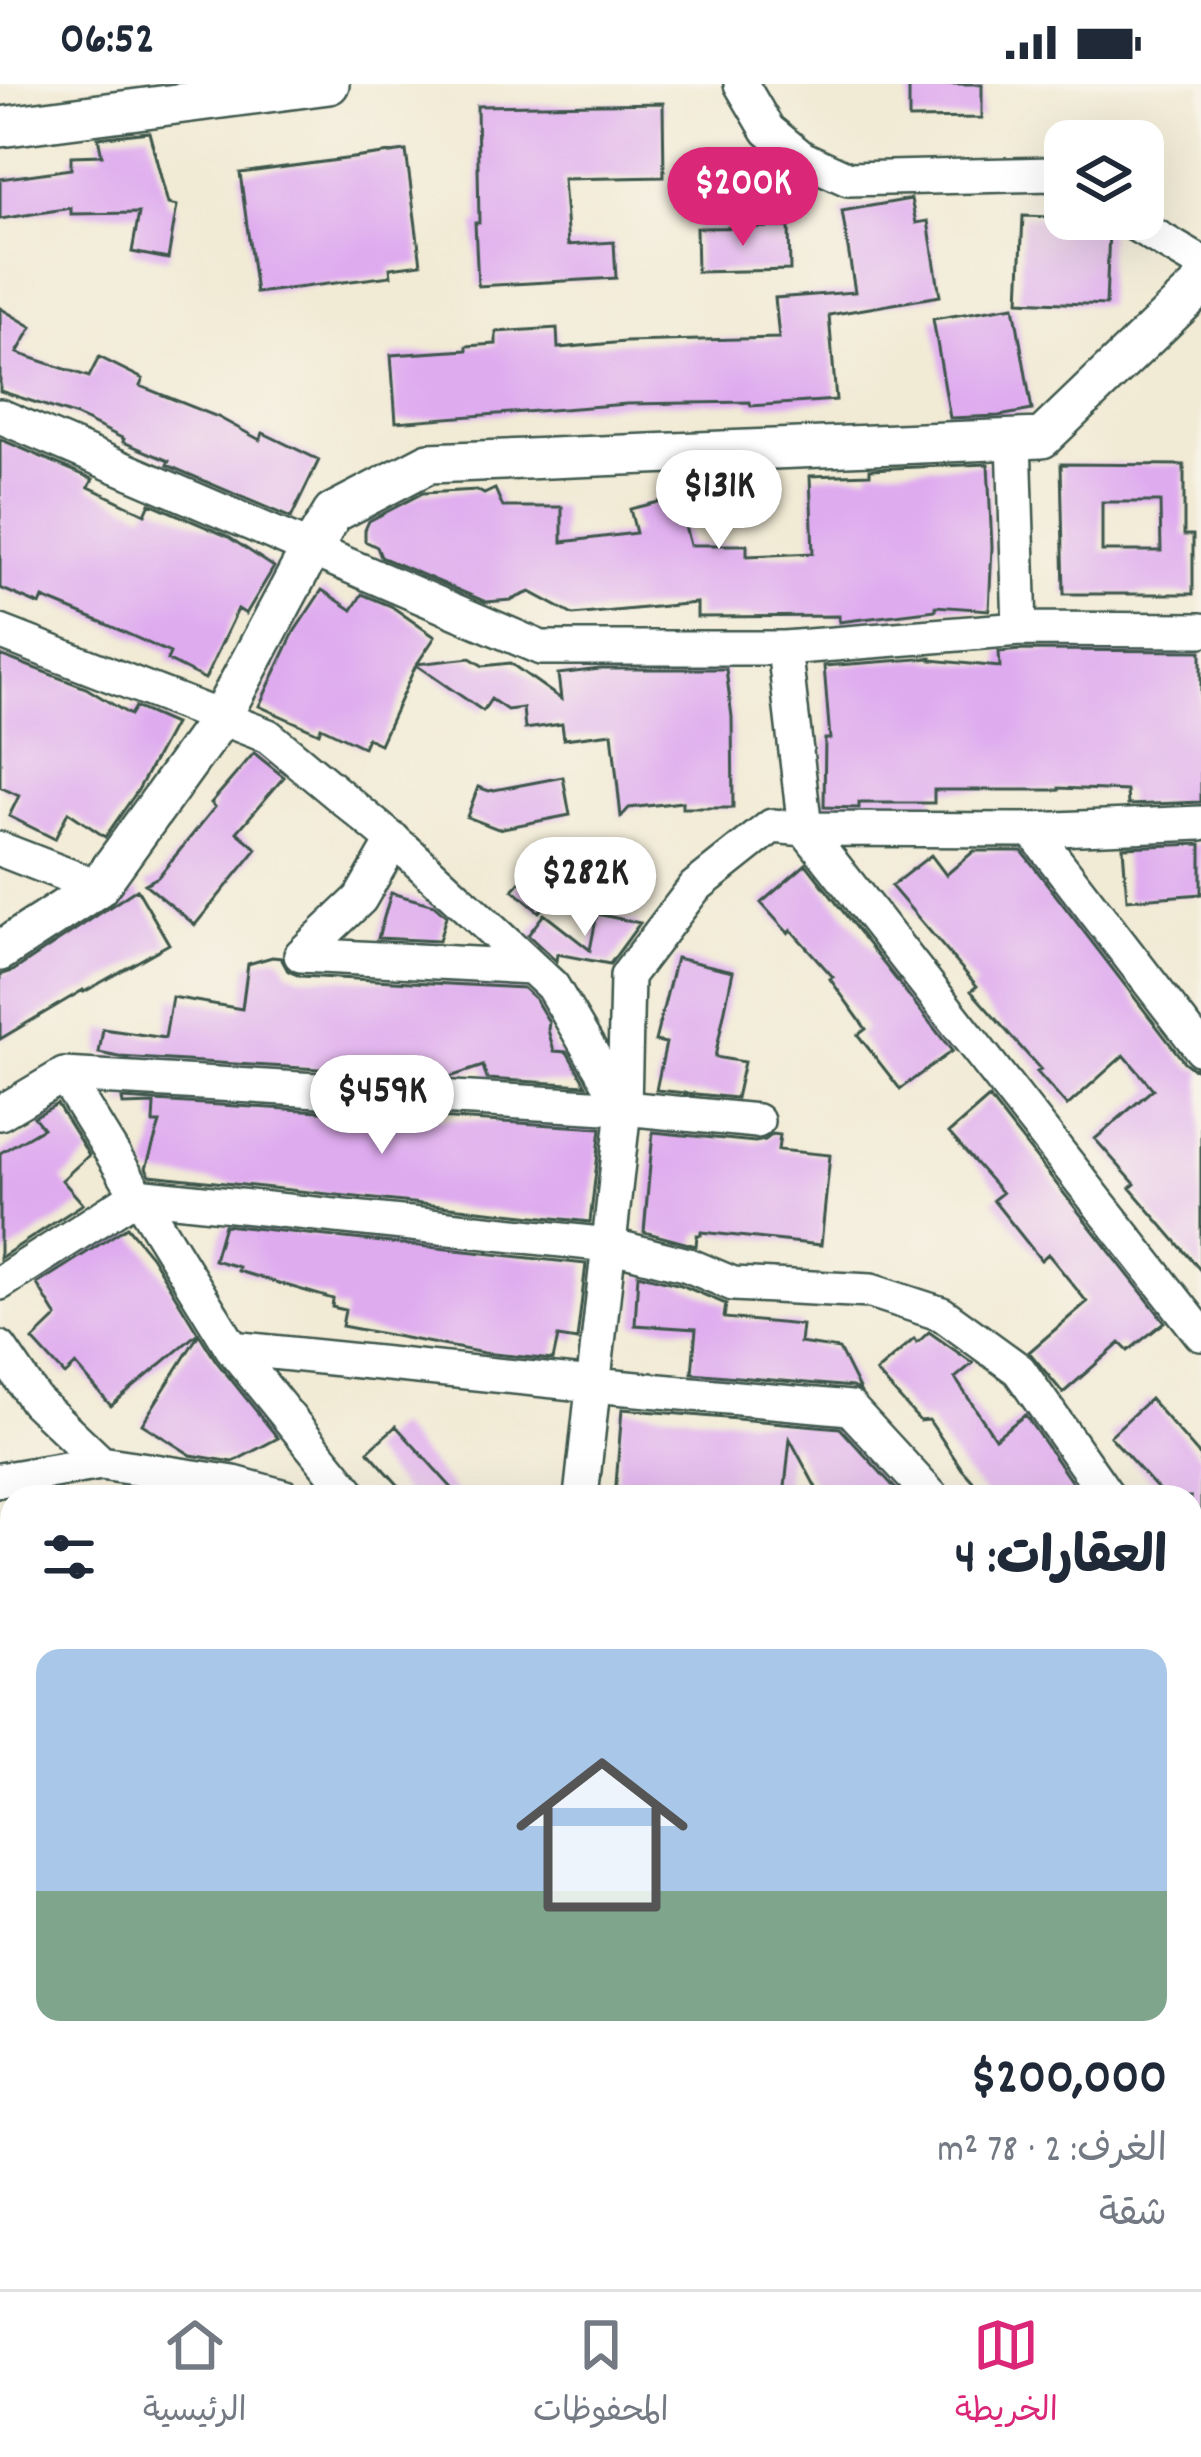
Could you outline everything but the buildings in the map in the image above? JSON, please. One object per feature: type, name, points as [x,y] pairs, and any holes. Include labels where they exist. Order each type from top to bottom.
[{"type":"street","points":[[0,127],[329,84]]},
{"type":"street","points":[[741,84],[768,130],[802,158],[848,179],[1044,174]]},
{"type":"street","points":[[1162,240],[1201,263]]},
{"type":"street","points":[[3,946],[98,887],[221,717],[333,513],[429,463],[1042,438],[1201,286]]},
{"type":"street","points":[[0,416],[541,649],[784,647],[1020,629],[1201,630]]},
{"type":"street","points":[[1015,439],[1020,629]]},
{"type":"street","points":[[0,632],[268,736],[394,840],[552,986],[624,1108]]},
{"type":"street","points":[[784,647],[805,830],[1201,1334]]},
{"type":"street","points":[[582,1485],[624,1108],[627,976],[695,887],[772,826],[1033,830],[1201,823]]},
{"type":"street","points":[[1033,830],[1201,1049]]},
{"type":"street","points":[[394,840],[360,899],[301,955],[531,967]]},
{"type":"street","points":[[0,849],[98,887]]},
{"type":"street","points":[[64,1075],[232,1348],[342,1485]]},
{"type":"street","points":[[0,1113],[64,1075],[624,1108],[757,1121]]},
{"type":"street","points":[[0,1282],[136,1195],[609,1245],[688,1265],[733,1284],[871,1291],[942,1314],[1018,1370],[1099,1485]]},
{"type":"street","points":[[0,1348],[36,1401],[101,1463]]},
{"type":"street","points":[[232,1348],[850,1408],[921,1485]]},
{"type":"street","points":[[0,1480],[101,1463],[241,1485]]}]
